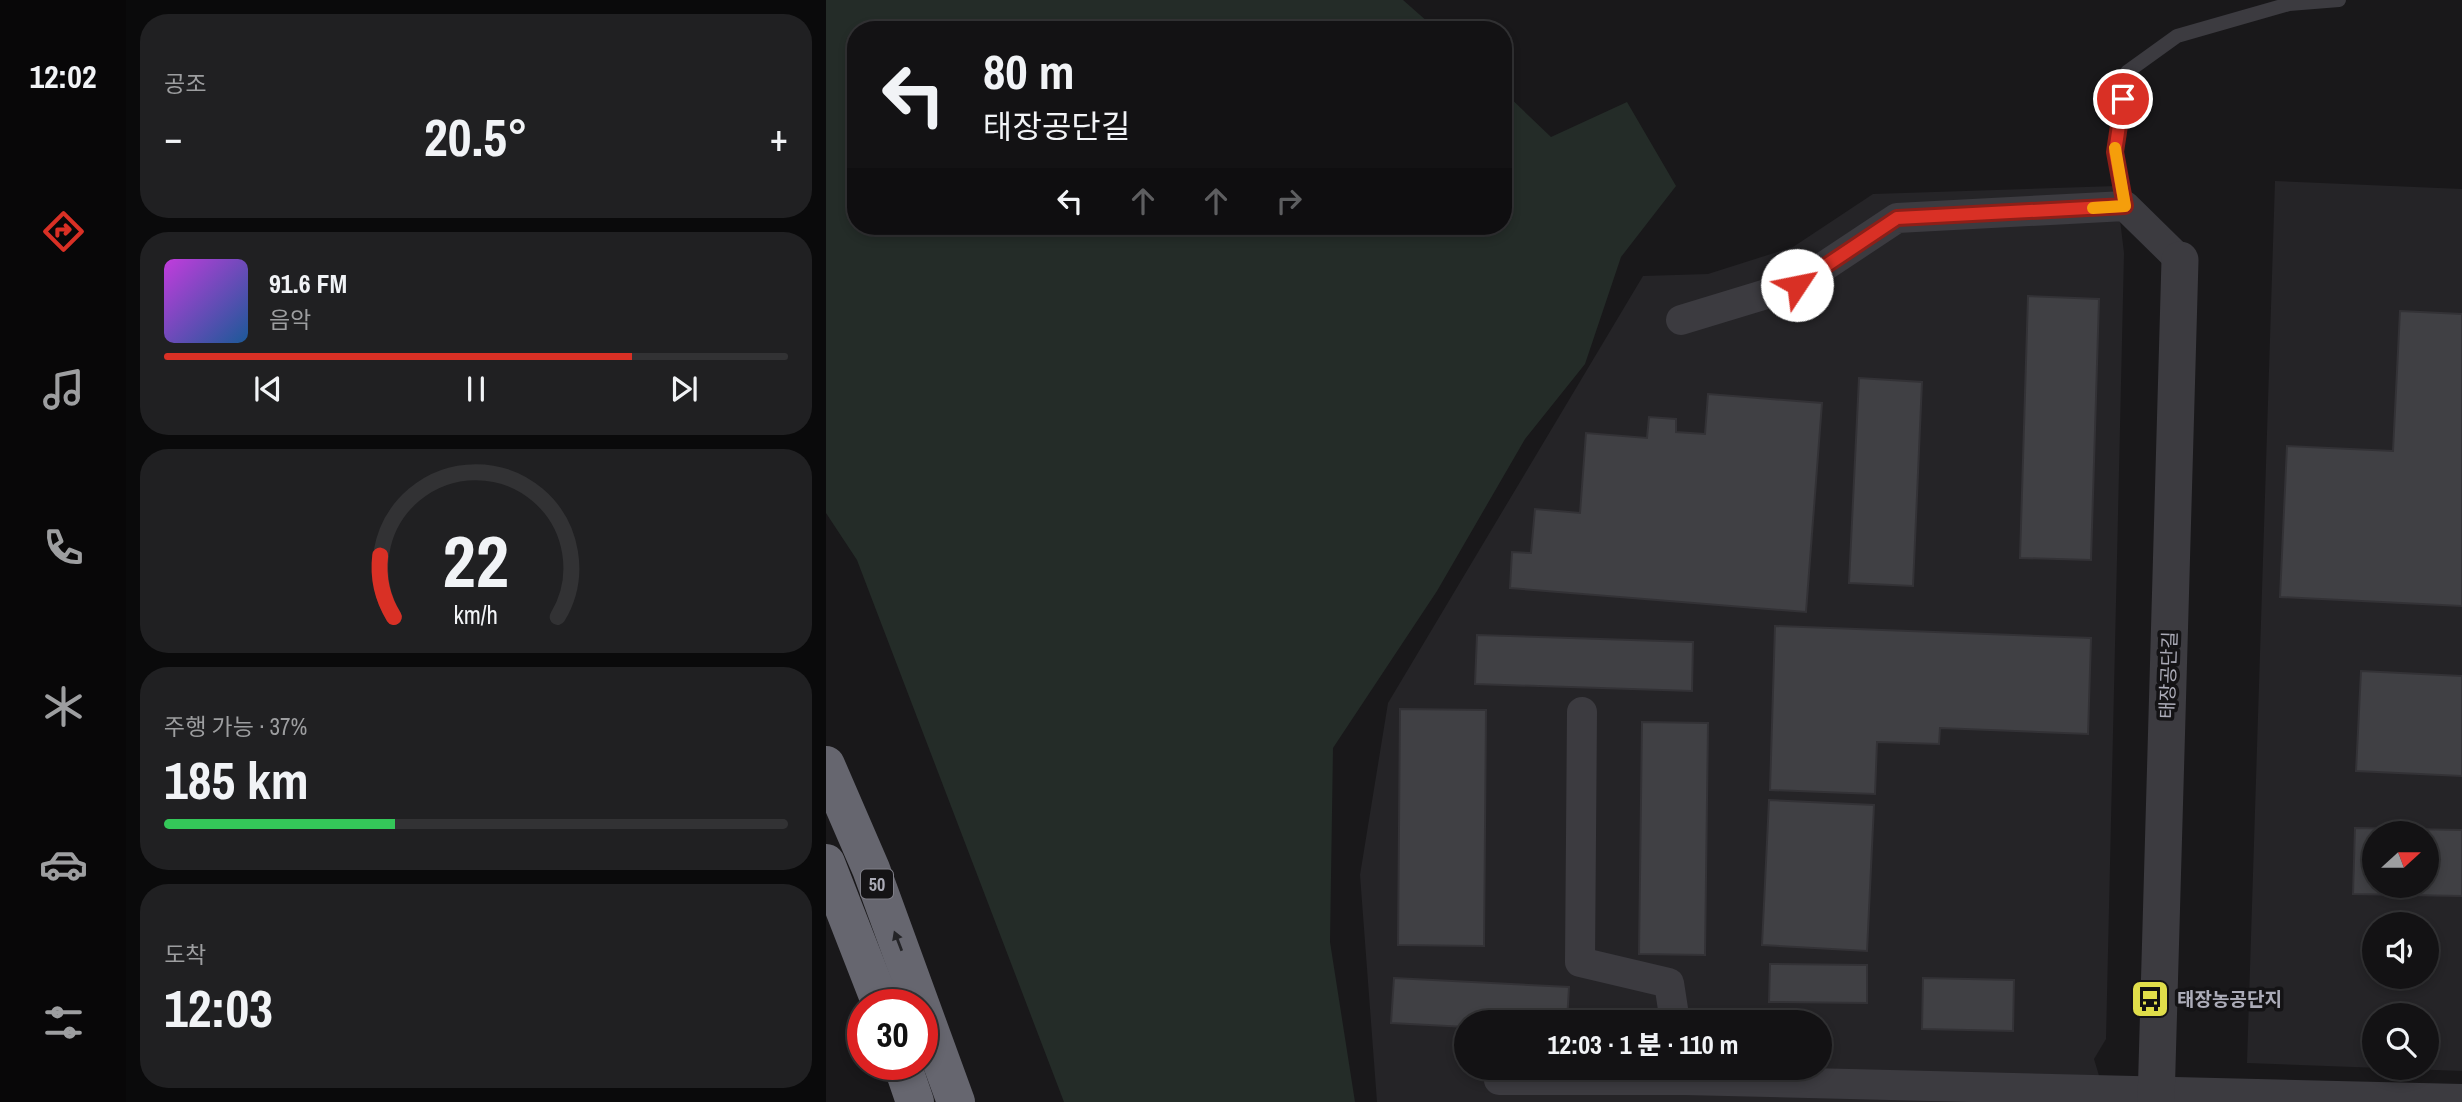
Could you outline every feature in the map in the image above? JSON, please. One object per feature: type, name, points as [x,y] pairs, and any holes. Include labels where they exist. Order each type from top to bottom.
[{"type":"highway","name":"50","points":[[826,765],[871,869],[956,1102]]},
{"type":"highway","name":"50","points":[[826,863],[875,989]]},
{"type":"highway","points":[[907,1080],[915,1102]]},
{"type":"street","points":[[1681,320],[1797,285],[1897,218],[2125,206],[2180,260]]},
{"type":"street","name":"태장공단길","points":[[2156,1096],[2180,260]]},
{"type":"street","points":[[1582,712],[1580,962],[1669,983],[1673,1010]]},
{"type":"street","points":[[1500,1080],[2156,1096],[2462,1098]]},
{"type":"lane","points":[[2125,206],[2115,152],[2127,72],[2177,36],[2289,4],[2339,0]]},
{"type":"shaded area","points":[[826,0],[1403,0],[1427,21],[847,21],[847,235],[1512,235],[1512,100],[1551,137],[1627,102],[1676,186],[1621,257],[1585,364],[1525,439],[1437,591],[1333,748],[1330,942],[1355,1102],[1064,1102],[857,560],[826,513]]},
{"type":"shaded area","points":[[2275,181],[2462,189],[2462,1071],[2439,1070],[2439,1003],[2362,1003],[2362,1067],[2247,1063]]},
{"type":"shaded area","points":[[2116,186],[2124,253],[2106,1039],[2094,1059],[2107,1102],[1377,1102],[1360,875],[1388,703],[1643,276],[1708,274],[1793,247],[1873,194]]},
{"type":"building","points":[[2028,296],[2099,299],[2091,560],[2020,558]]},
{"type":"building","points":[[2400,311],[2462,314],[2462,606],[2280,597],[2287,446],[2393,451]]},
{"type":"building","points":[[1859,378],[1922,382],[1913,586],[1849,583]]},
{"type":"building","points":[[1708,394],[1822,403],[1806,612],[1510,588],[1512,552],[1531,553],[1535,509],[1580,513],[1586,433],[1647,438],[1649,417],[1676,419],[1676,432],[1705,434]]},
{"type":"building","points":[[1775,626],[2091,638],[2088,734],[1940,728],[1939,744],[1877,742],[1875,794],[1770,790]]},
{"type":"building","points":[[1477,635],[1693,642],[1692,691],[1475,684]]},
{"type":"building","points":[[2361,671],[2462,676],[2462,776],[2356,771]]},
{"type":"building","points":[[1400,709],[1486,710],[1484,946],[1398,945]]},
{"type":"building","points":[[1642,722],[1708,723],[1705,955],[1639,954]]},
{"type":"building","points":[[1769,800],[1874,805],[1867,951],[1762,945]]},
{"type":"building","points":[[2355,828],[2362,828],[2362,894],[2353,894]]},
{"type":"building","points":[[2440,830],[2462,830],[2462,896],[2440,896]]},
{"type":"building","points":[[1770,964],[1867,965],[1867,1003],[1769,1002]]},
{"type":"building","points":[[1394,978],[1569,987],[1568,1010],[1454,1010],[1454,1026],[1391,1023]]},
{"type":"building","points":[[1923,978],[2014,980],[2013,1031],[1922,1029]]},
{"type":"slow traffic","points":[[2093,208],[2125,206],[2115,148]]},
{"type":"place","name":"태장농공단지","points":[[2150,999]]},
{"type":"route","points":[[1797,285],[1897,218],[2125,206],[2115,152],[2123,99]]}]
